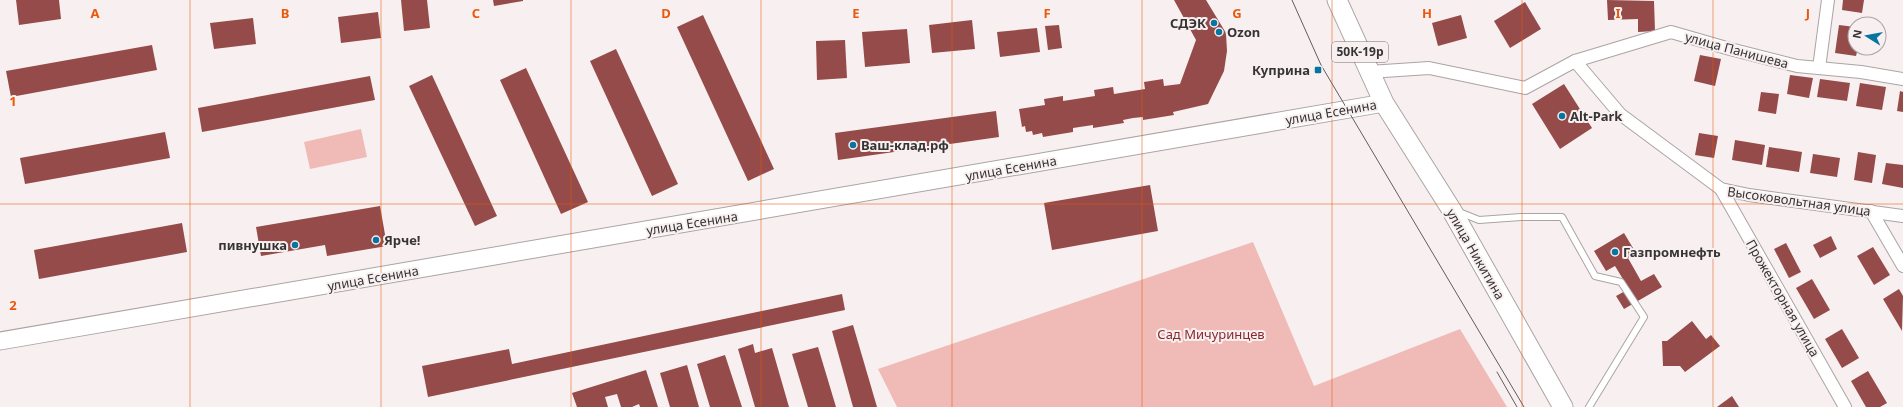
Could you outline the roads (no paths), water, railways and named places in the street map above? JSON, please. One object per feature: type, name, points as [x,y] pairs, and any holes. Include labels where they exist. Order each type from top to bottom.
[{"type":"main road","name":"50К-19р","points":[[1337,0],[1368,72],[1384,103]]},
{"type":"main road","name":"улица Никитина","points":[[1384,103],[1450,209],[1563,407]]},
{"type":"street","points":[[1819,68],[1828,0]]},
{"type":"street","name":"улица Панишева","points":[[1575,61],[1671,32],[1797,66],[1861,72],[1903,79]]},
{"type":"street","points":[[1368,72],[1429,68],[1525,88],[1575,61]]},
{"type":"street","name":"Высоковольтная улица","points":[[1575,61],[1620,114],[1721,190],[1903,216]]},
{"type":"street","name":"улица Есенина","points":[[0,342],[1384,103]]},
{"type":"street","name":"Прожекторная улица","points":[[1721,190],[1845,407]]},
{"type":"street","points":[[1871,211],[1903,266]]},
{"type":"lane","points":[[1450,209],[1478,220],[1521,217],[1562,217],[1595,276],[1621,282],[1644,317],[1589,407]]},
{"type":"tram line","points":[[1292,0],[1321,65],[1524,407]]},
{"type":"tram line","points":[[1497,372],[1517,407]]},
{"type":"place","name":"СДЭК","points":[[1214,23]]},
{"type":"place","name":"Ozon","points":[[1219,32]]},
{"type":"place","name":"Куприна","points":[[1318,70]]},
{"type":"place","name":"Alt-Park","points":[[1562,116]]},
{"type":"place","name":"Ваш-клад.рф","points":[[853,145]]},
{"type":"place","name":"Ярче!","points":[[376,240]]},
{"type":"place","name":"пивнушка","points":[[295,245]]},
{"type":"place","name":"Газпромнефть","points":[[1615,252]]},
{"type":"park label","name":"Сад Мичуринцев","points":[[1211,334]]}]
